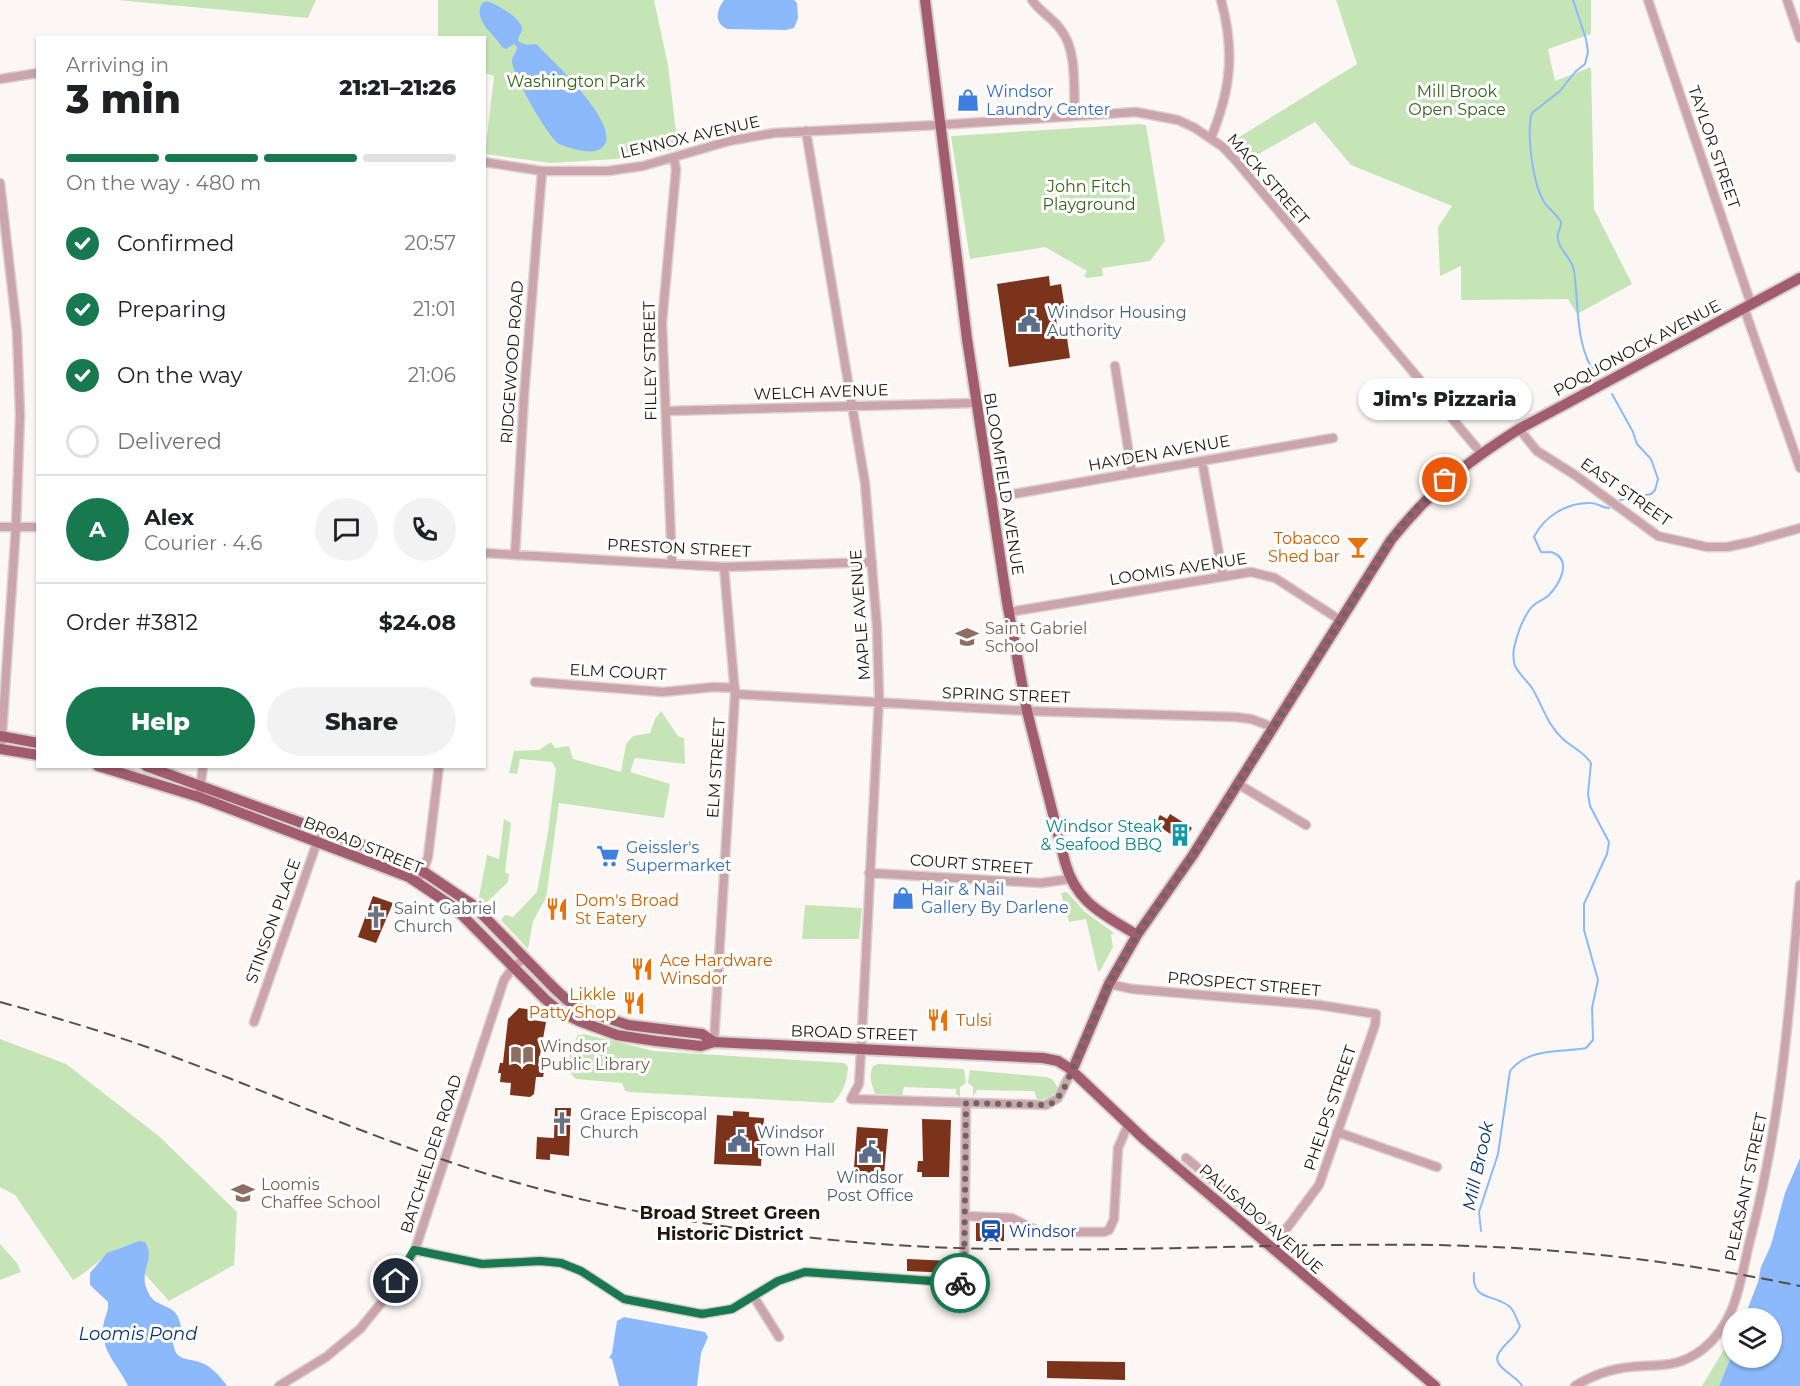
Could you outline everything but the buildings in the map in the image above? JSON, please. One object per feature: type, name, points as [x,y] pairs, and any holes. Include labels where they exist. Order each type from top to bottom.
[{"type":"main road","name":"BLOOMFIELD AVENUE","points":[[925,0],[939,125],[976,403],[1009,612],[1028,711],[1070,879],[1076,890],[1089,904],[1137,935]]},
{"type":"main road","name":"POQUONOCK AVENUE","points":[[1072,1071],[1109,984],[1137,935],[1193,855],[1391,540],[1416,508],[1445,480],[1481,453],[1519,429],[1800,278]]},
{"type":"main road","points":[[1,736],[36,743]]},
{"type":"main road","points":[[0,749],[36,755]]},
{"type":"main road","name":"BROAD STREET","points":[[105,768],[320,836],[381,852],[424,872],[473,905],[567,1000],[584,1010],[617,1023],[702,1034],[714,1042]]},
{"type":"main road","name":"BROAD STREET","points":[[152,768],[201,786],[320,836],[418,883],[455,908],[562,1013],[616,1035],[701,1046],[714,1042],[1047,1058],[1062,1063],[1072,1071]]},
{"type":"main road","points":[[579,1021],[584,1010]]},
{"type":"main road","points":[[616,1035],[617,1023]]},
{"type":"main road","name":"PALISADO AVENUE","points":[[1072,1071],[1128,1125],[1435,1386]]},
{"type":"street","points":[[1032,0],[1060,29],[1068,41],[1075,116]]},
{"type":"street","points":[[1211,138],[1222,112],[1231,44],[1221,0]]},
{"type":"street","name":"TAYLOR STREET","points":[[1648,0],[1748,306]]},
{"type":"street","points":[[1787,0],[1800,38]]},
{"type":"street","points":[[0,79],[36,74]]},
{"type":"street","name":"MACK STREET","points":[[939,125],[1136,112],[1178,120],[1211,138],[1237,162],[1481,453]]},
{"type":"street","name":"LENNOX AVENUE","points":[[486,162],[542,171],[608,171],[674,158],[751,136],[939,125]]},
{"type":"street","name":"MAPLE AVENUE","points":[[806,131],[865,483],[872,562],[879,704],[859,1084],[851,1099],[966,1103]]},
{"type":"street","name":"FILLEY STREET","points":[[672,564],[662,323],[676,170],[674,158]]},
{"type":"street","name":"RIDGEWOOD ROAD","points":[[515,555],[524,396],[542,171]]},
{"type":"street","points":[[0,183],[15,312],[20,387],[16,526],[0,749]]},
{"type":"street","points":[[1748,306],[1800,468]]},
{"type":"street","points":[[1115,366],[1132,473]]},
{"type":"street","name":"WELCH AVENUE","points":[[666,411],[976,403]]},
{"type":"street","name":"EAST STREET","points":[[1519,429],[1537,451],[1575,475],[1658,536],[1707,547],[1727,547],[1800,528]]},
{"type":"street","name":"HAYDEN AVENUE","points":[[991,498],[1333,438]]},
{"type":"street","points":[[1202,461],[1223,576]]},
{"type":"street","points":[[0,527],[36,527]]},
{"type":"street","name":"PRESTON STREET","points":[[486,553],[724,567],[872,562]]},
{"type":"street","name":"ELM STREET","points":[[714,1042],[735,691],[724,567]]},
{"type":"street","name":"LOOMIS AVENUE","points":[[1009,612],[1251,572],[1275,578],[1340,621]]},
{"type":"street","name":"ELM COURT","points":[[535,682],[663,692],[714,687],[735,691]]},
{"type":"street","name":"SPRING STREET","points":[[735,691],[879,704],[1235,717],[1251,719],[1273,727]]},
{"type":"street","points":[[199,797],[203,768]]},
{"type":"street","points":[[418,883],[428,857],[439,768]]},
{"type":"street","points":[[1238,784],[1306,825]]},
{"type":"street","name":"STINSON PLACE","points":[[254,1022],[320,836]]},
{"type":"street","name":"COURT STREET","points":[[869,873],[1049,884],[1070,879]]},
{"type":"street","name":"PLEASANT STREET","points":[[1575,1386],[1592,1376],[1617,1369],[1684,1362],[1714,1339],[1728,1320],[1739,1289],[1775,1125],[1784,1063],[1800,885]]},
{"type":"street","name":"BATCHELDER ROAD","points":[[279,1386],[326,1357],[360,1329],[390,1292],[414,1250],[504,980],[514,966],[526,958]]},
{"type":"street","name":"PROSPECT STREET","points":[[1109,984],[1143,991],[1319,1005],[1376,1014]]},
{"type":"street","name":"PHELPS STREET","points":[[1186,1158],[1278,1233],[1287,1228],[1319,1185],[1375,1024],[1376,1014]]},
{"type":"street","points":[[414,1250],[482,1264],[540,1261],[561,1263],[581,1271],[624,1299],[692,1314],[722,1312],[742,1305],[784,1278],[805,1272],[964,1283],[966,1103],[1050,1104],[1061,1094],[1072,1071]]},
{"type":"street","points":[[965,1216],[1012,1218],[1039,1232],[1104,1232],[1109,1230],[1114,1219],[1118,1148],[1128,1125]]},
{"type":"street","points":[[1337,1132],[1437,1167]]},
{"type":"street","points":[[753,1297],[779,1337]]},
{"type":"green space","points":[[117,0],[316,0],[308,18]]},
{"type":"green space","name":"Washington Park","points":[[438,0],[654,0],[668,65],[678,149],[616,159],[551,163],[486,154],[494,76],[486,73],[486,36],[438,36]]},
{"type":"green space","name":"Mill Brook Open Space","points":[[1336,0],[1591,0],[1591,34],[1548,49],[1555,81],[1591,67],[1594,209],[1632,284],[1577,314],[1568,299],[1461,300],[1461,266],[1440,276],[1438,227],[1452,206],[1351,165],[1315,122],[1246,161],[1233,141],[1357,64]]},
{"type":"green space","name":"John Fitch Playground","points":[[1146,125],[1165,241],[1150,261],[1102,268],[1103,276],[1087,278],[1084,276],[1087,271],[1045,247],[970,259],[951,136]]},
{"type":"green space","points":[[661,711],[678,736],[684,738],[685,764],[635,758],[630,772],[670,784],[664,818],[559,803],[546,898],[533,921],[528,949],[501,920],[505,915],[513,917],[537,892],[556,769],[552,762],[520,759],[517,774],[509,773],[514,751],[539,750],[551,742],[555,748],[569,746],[573,759],[621,772],[626,744],[633,736],[650,733]]},
{"type":"green space","points":[[504,819],[511,823],[505,873],[509,874],[508,882],[485,904],[479,897],[487,855],[499,859]]},
{"type":"green space","points":[[1067,892],[1085,912],[1114,933],[1111,935],[1113,947],[1100,971],[1098,971],[1086,919],[1069,922],[1061,893]]},
{"type":"green space","points":[[805,905],[862,908],[859,939],[802,939]]},
{"type":"green space","points":[[584,1034],[654,1051],[844,1063],[848,1067],[842,1091],[833,1103],[629,1092],[625,1091],[622,1083],[576,1079],[572,1075],[569,1064],[571,1052],[578,1035]]},
{"type":"green space","points":[[0,1039],[66,1064],[160,1137],[237,1212],[234,1265],[169,1301],[143,1272],[148,1263],[128,1245],[113,1252],[73,1280],[15,1195],[0,1187]]},
{"type":"green space","points":[[878,1064],[964,1069],[966,1083],[960,1087],[960,1097],[956,1094],[956,1089],[904,1087],[902,1095],[875,1094],[871,1073],[873,1066]]},
{"type":"green space","points":[[970,1070],[1046,1077],[1052,1079],[1058,1088],[1044,1099],[1037,1099],[1034,1091],[977,1090],[973,1097],[973,1087],[968,1083]]},
{"type":"green space","points":[[0,1244],[17,1263],[21,1272],[0,1280]]},
{"type":"green space","points":[[1722,1353],[1722,1368],[1726,1368],[1719,1386],[1702,1386]]},
{"type":"water","points":[[724,0],[794,0],[797,3],[798,18],[794,28],[786,30],[727,29],[718,20],[719,8]]},
{"type":"water","points":[[487,1],[517,19],[522,30],[518,41],[526,45],[536,44],[586,98],[606,131],[605,143],[595,151],[563,146],[554,139],[539,118],[517,78],[512,60],[517,47],[514,44],[506,49],[502,47],[482,21],[480,10],[482,3]]},
{"type":"water","points":[[1800,1158],[1800,1386],[1719,1386],[1726,1368],[1782,1368],[1782,1308],[1748,1308],[1761,1267],[1771,1245],[1785,1193]]},
{"type":"water","name":"Loomis Pond","points":[[139,1241],[145,1242],[148,1249],[145,1284],[148,1292],[156,1302],[171,1309],[179,1319],[181,1327],[173,1343],[177,1354],[209,1367],[227,1386],[128,1386],[105,1345],[103,1329],[108,1302],[90,1285],[90,1273],[107,1253]]},
{"type":"water","points":[[624,1317],[705,1332],[708,1337],[701,1353],[697,1386],[619,1386],[612,1359],[609,1358],[612,1353],[617,1321]]},
{"type":"waterway","name":"Mill Brook","points":[[1573,0],[1586,39],[1588,52],[1585,64],[1575,72],[1560,91],[1532,113],[1530,145],[1539,192],[1561,222],[1558,234],[1559,243],[1573,266],[1582,344],[1591,367],[1599,371]]},
{"type":"waterway","name":"Mill Brook","points":[[1612,394],[1637,444],[1651,459],[1658,479],[1655,490],[1651,494],[1620,500]]},
{"type":"waterway","name":"Mill Brook","points":[[1481,1231],[1479,1212],[1498,1154],[1510,1071],[1518,1063],[1535,1054],[1586,1048],[1593,1040],[1592,1008],[1598,980],[1584,930],[1584,904],[1607,854],[1609,842],[1590,806],[1588,794],[1591,763],[1553,728],[1532,688],[1515,666],[1513,655],[1518,633],[1527,613],[1552,592],[1562,574],[1560,557],[1552,552],[1541,552],[1534,537],[1538,529],[1550,517],[1574,505],[1591,503],[1609,508]]},
{"type":"waterway","name":"Mill Brook","points":[[1474,1273],[1474,1283],[1477,1289],[1486,1296],[1505,1303],[1515,1314],[1520,1326],[1501,1349],[1497,1358],[1501,1367],[1522,1386]]},
{"type":"railway","points":[[0,1002],[150,1048],[370,1134],[489,1175],[580,1199],[720,1226],[891,1245],[969,1248],[1046,1250],[1356,1245],[1479,1246],[1618,1257],[1709,1269],[1800,1286]]},
{"type":"way so far","points":[[960,1283],[964,1283],[966,1103],[1042,1105],[1053,1103],[1058,1098],[1068,1081],[1109,984],[1137,935],[1193,855],[1391,540],[1416,508],[1445,480]]},
{"type":"place","name":"Windsor Laundry Center","points":[[968,100]]},
{"type":"place","name":"Windsor Housing Authority","points":[[1029,321]]},
{"type":"place","name":"Jim's Pizzaria","points":[[1445,480]]},
{"type":"place","name":"Tobacco Shed bar","points":[[1358,547]]},
{"type":"place","name":"Saint Gabriel School","points":[[967,637]]},
{"type":"place","name":"Windsor Steak & Seafood BBQ","points":[[1180,835]]},
{"type":"place","name":"Geissler's Supermarket","points":[[608,856]]},
{"type":"place","name":"Hair & Nail Gallery By Darlene","points":[[903,898]]},
{"type":"place","name":"Dom's Broad St Eatery","points":[[557,909]]},
{"type":"place","name":"Saint Gabriel Church","points":[[376,917]]},
{"type":"place","name":"Ace Hardware Winsdor","points":[[642,969]]},
{"type":"place","name":"Likkle Patty Shop","points":[[634,1003]]},
{"type":"place","name":"Tulsi","points":[[938,1020]]},
{"type":"place","name":"Windsor Public Library","points":[[522,1055]]},
{"type":"place","name":"Grace Episcopal Church","points":[[562,1123]]},
{"type":"place","name":"Windsor Town Hall","points":[[739,1141]]},
{"type":"place","name":"Windsor Post Office","points":[[870,1152]]},
{"type":"place","name":"Loomis Chaffee School","points":[[243,1193]]},
{"type":"place","name":"Windsor","points":[[991,1231]]},
{"type":"district","name":"Broad Street Green Historic District","points":[[730,1223]]},
{"type":"route","points":[[396,1281],[414,1250],[482,1264],[554,1262],[566,1264],[581,1271],[624,1299],[692,1314],[712,1314],[732,1309],[778,1281],[805,1272],[960,1283]]}]
